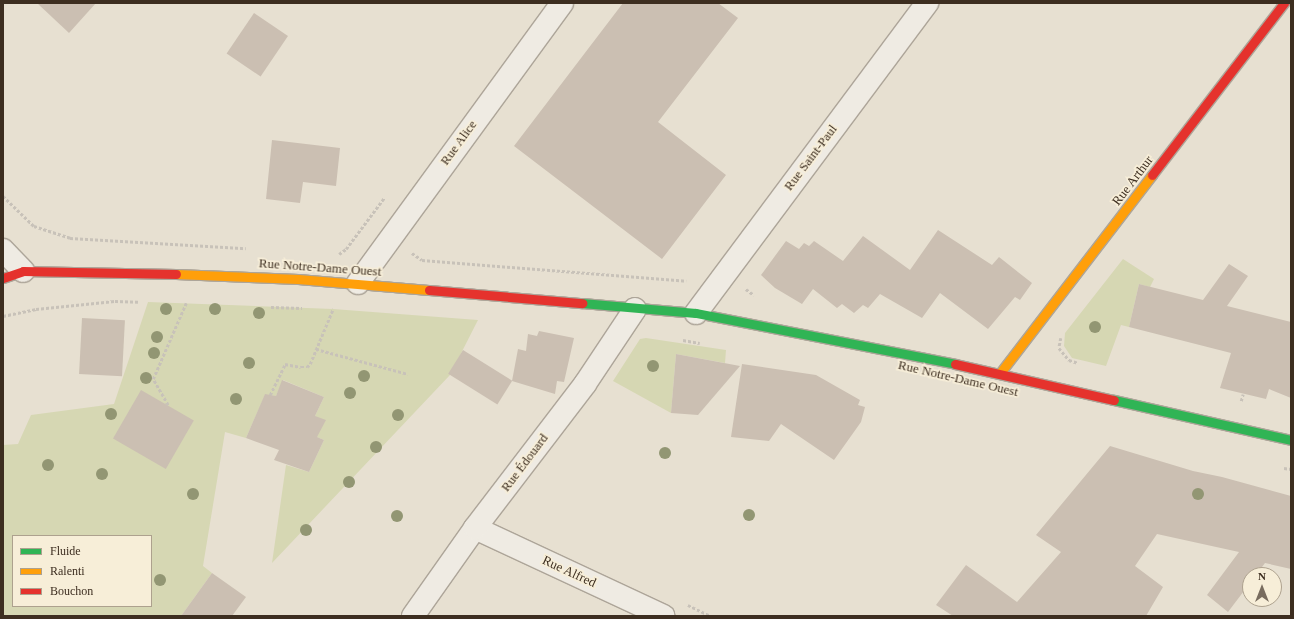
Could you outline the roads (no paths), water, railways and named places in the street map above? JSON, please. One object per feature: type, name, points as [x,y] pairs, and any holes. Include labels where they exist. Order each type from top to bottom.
[{"type":"street","name":"Rue Alice","points":[[358,283],[562,3]]},
{"type":"street","name":"Rue Saint-Paul","points":[[696,313],[927,3]]},
{"type":"street","name":"Rue Arthur","points":[[1000,373],[1284,3]]},
{"type":"street","points":[[3,250],[23,271]]},
{"type":"street","name":"Rue Notre-Dame Ouest","points":[[3,278],[23,271],[196,274],[358,283],[635,309],[696,313],[867,344],[1291,440]]},
{"type":"street","name":"Rue Édouard","points":[[413,616],[474,528],[585,384],[635,309]]},
{"type":"street","name":"Rue Alfred","points":[[474,528],[664,616]]}]
